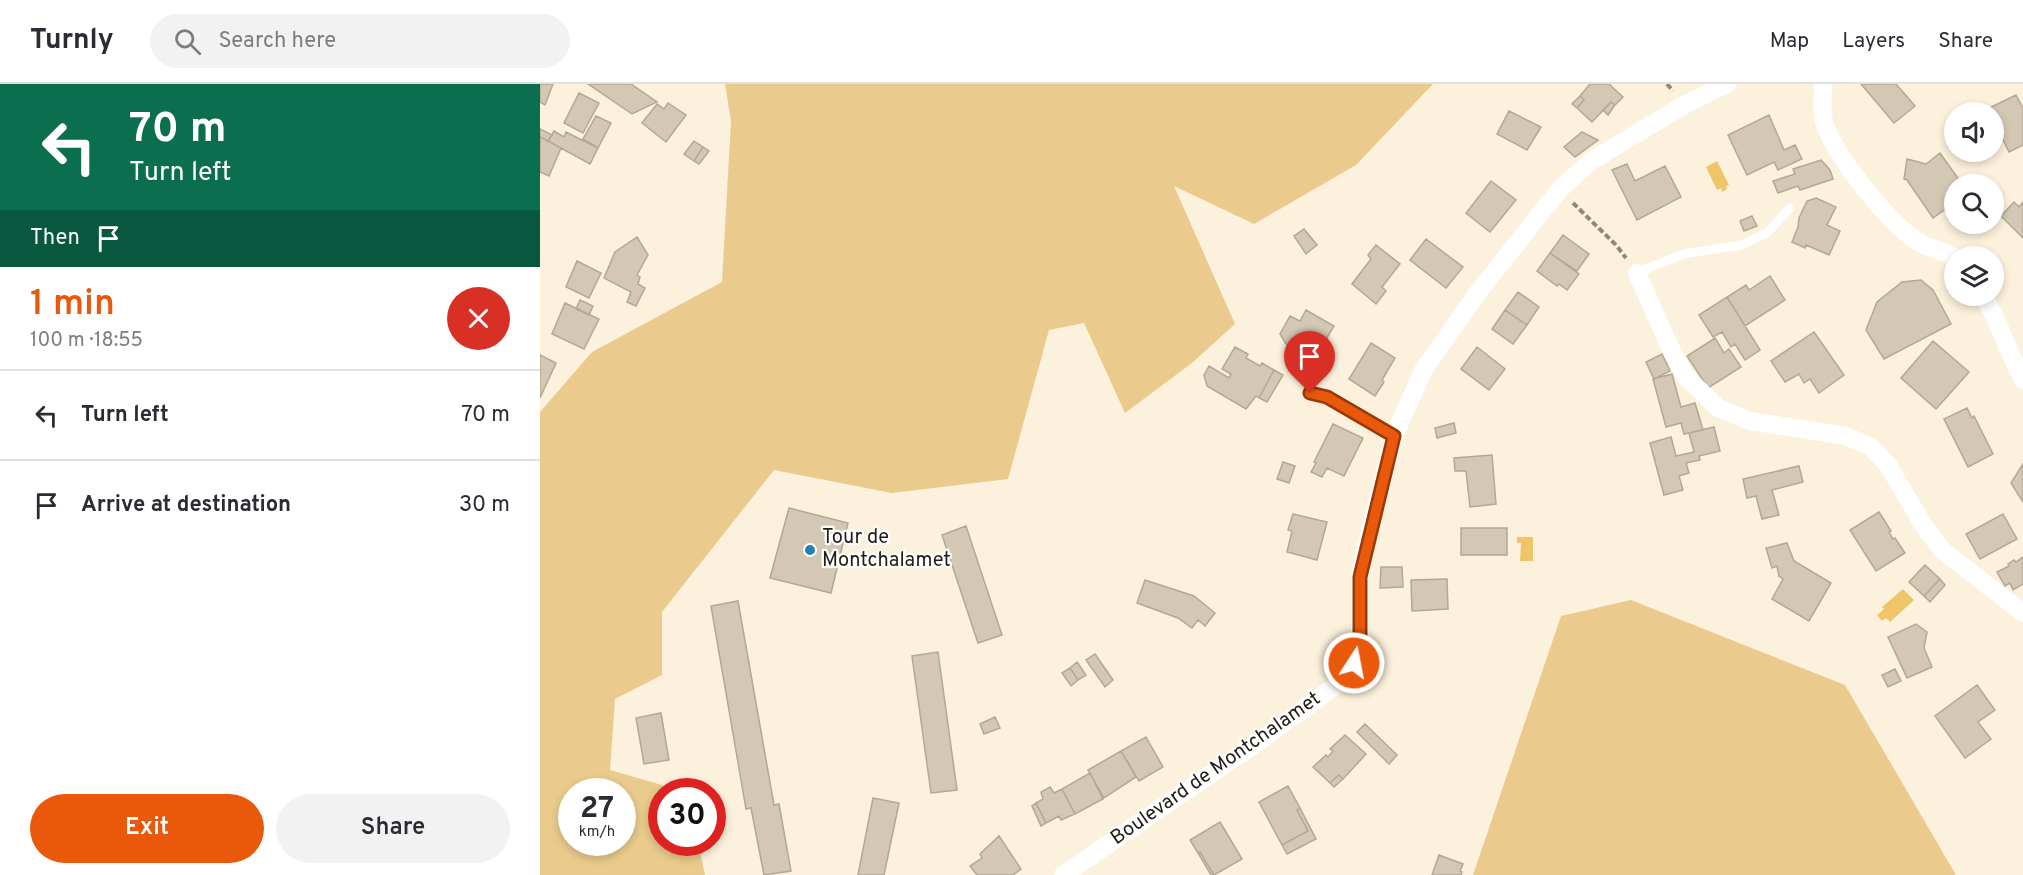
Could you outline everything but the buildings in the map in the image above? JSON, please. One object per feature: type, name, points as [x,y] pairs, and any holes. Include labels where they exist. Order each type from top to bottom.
[{"type":"street","name":"Boulevard de Montchalamet","points":[[1063,875],[1261,740],[1349,676],[1360,650],[1360,577],[1394,436],[1424,369],[1479,291],[1560,189],[1591,160],[1684,105],[1727,84]]},
{"type":"street","points":[[1823,84],[1824,123],[1836,150],[1867,190],[1903,230],[1921,243],[1944,253]]},
{"type":"street","points":[[1637,273],[1685,376],[1718,408],[1750,421],[1846,436],[1871,447],[1888,465],[1924,526],[1942,550],[2023,613]]},
{"type":"street","points":[[1990,306],[2010,357],[2023,380]]},
{"type":"lane","points":[[1637,273],[1683,255],[1742,245],[1767,233],[1790,208]]},
{"type":"lane","points":[[1310,393],[1327,397],[1394,436]]},
{"type":"path","points":[[1560,189],[1616,245],[1637,273]]},
{"type":"shaded area","points":[[725,84],[1433,84],[1356,165],[1254,224],[1174,186],[1235,324],[1192,363],[1125,413],[1084,323],[1049,330],[1008,479],[892,493],[774,470],[662,612],[662,675],[615,699],[610,770],[648,781],[648,856],[701,856],[705,875],[540,875],[540,412],[592,352],[722,282],[731,121]]},
{"type":"shaded area","points":[[1717,161],[1729,185],[1722,192],[1721,188],[1717,190],[1706,167]]},
{"type":"shaded area","points":[[1517,537],[1533,537],[1533,561],[1520,561],[1521,543],[1517,543]]},
{"type":"shaded area","points":[[1903,589],[1914,600],[1890,622],[1886,618],[1882,621],[1877,615],[1884,609],[1882,607]]},
{"type":"shaded area","points":[[1631,600],[1845,685],[1956,875],[1473,875],[1561,616]]},
{"type":"place","name":"Tour de Montchalamet","points":[[810,550]]},
{"type":"route","points":[[1310,393],[1327,397],[1394,436],[1360,577],[1360,650],[1354,663]]}]
